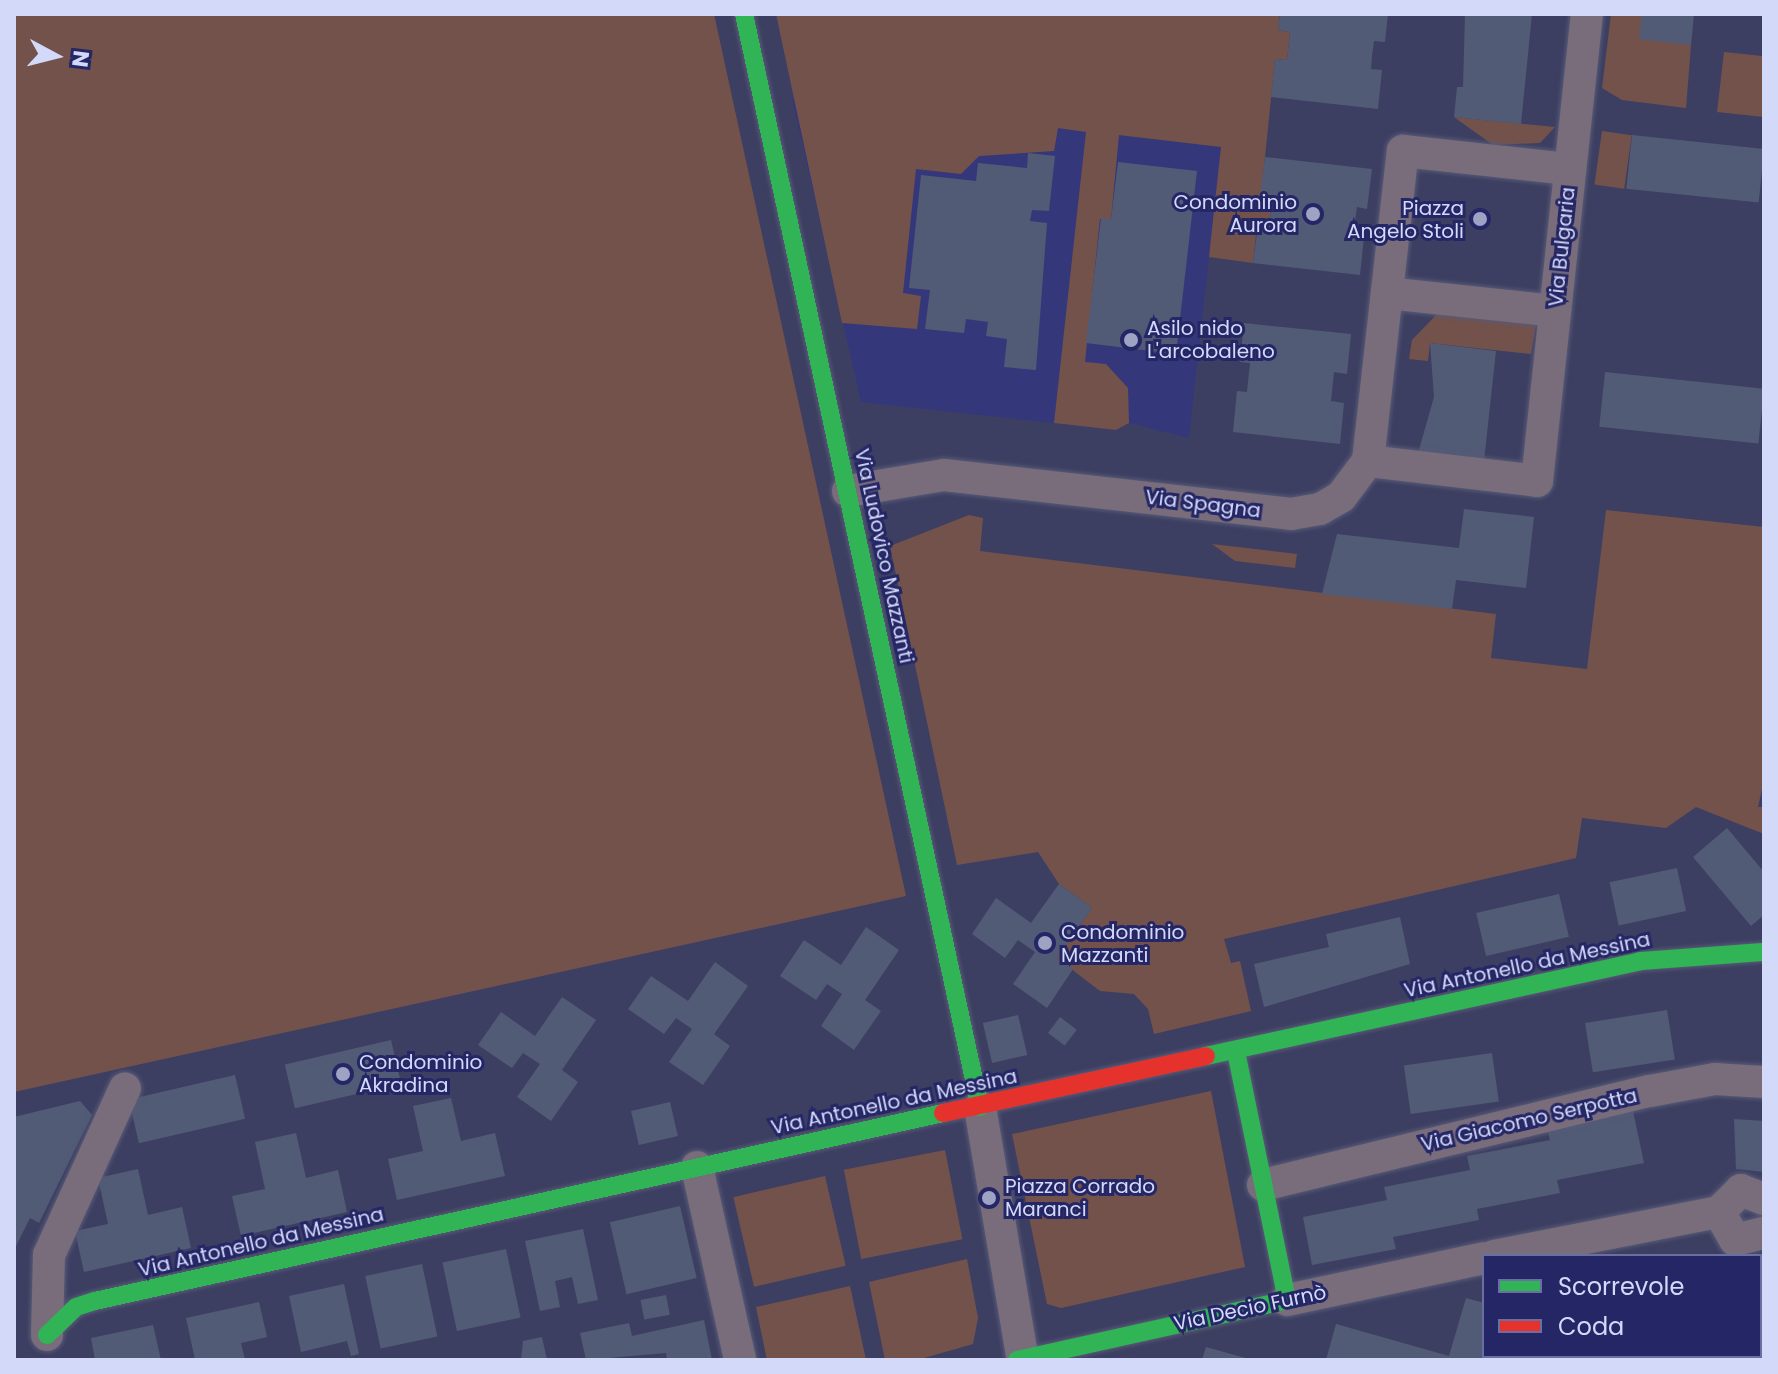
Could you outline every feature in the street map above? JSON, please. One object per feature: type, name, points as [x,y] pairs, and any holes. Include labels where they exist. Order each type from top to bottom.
[{"type":"street","name":"Via Ludovico Mazzanti","points":[[744,14],[980,1107]]},
{"type":"street","name":"Via Bulgaria","points":[[1368,461],[1537,481],[1587,14]]},
{"type":"street","points":[[1368,461],[1403,151],[1570,169]]},
{"type":"street","points":[[1387,293],[1555,311]]},
{"type":"street","name":"Via Spagna","points":[[848,491],[944,475],[1291,514],[1341,497],[1368,461]]},
{"type":"street","name":"Via Antonello da Messina","points":[[43,1340],[76,1307],[95,1301],[1640,961],[1764,952]]},
{"type":"street","points":[[1236,1051],[1287,1300]]},
{"type":"street","name":"Via Giacomo Serpotta","points":[[1263,1185],[1650,1091],[1715,1079],[1764,1082]]},
{"type":"street","points":[[43,1340],[49,1255],[125,1088]]},
{"type":"street","points":[[980,1107],[1020,1357]]},
{"type":"street","points":[[697,1167],[740,1360]]},
{"type":"street","points":[[1504,1254],[1719,1212],[1741,1190],[1764,1199]]},
{"type":"street","points":[[1719,1212],[1735,1240],[1764,1233]]},
{"type":"street","name":"Via Decio Furnò","points":[[1020,1357],[1482,1258]]},
{"type":"shaded area","points":[[14,14],[714,14],[906,896],[14,1092]]},
{"type":"shaded area","points":[[776,14],[1280,14],[1278,30],[1290,32],[1287,60],[1275,59],[1261,196],[1272,198],[1269,227],[1257,226],[1253,263],[1209,257],[1221,147],[1119,135],[1111,219],[1100,219],[1085,362],[1106,364],[1128,388],[1129,423],[1116,430],[1054,423],[1086,132],[1058,128],[1054,151],[979,156],[961,174],[916,169],[903,293],[921,296],[917,329],[842,323]]},
{"type":"shaded area","points":[[1611,14],[1642,14],[1691,45],[1686,108],[1622,100],[1602,88]]},
{"type":"shaded area","points":[[1764,45],[1764,117],[1717,112],[1724,52],[1762,56]]},
{"type":"shaded area","points":[[792,98],[1221,147],[1189,438],[1129,423],[1116,430],[861,402]]},
{"type":"shaded area","points":[[1454,117],[1555,127],[1540,143],[1493,145]]},
{"type":"shaded area","points":[[1602,131],[1632,135],[1624,189],[1594,184]]},
{"type":"shaded area","points":[[1437,314],[1536,324],[1531,354],[1430,343],[1428,361],[1409,359],[1412,340]]},
{"type":"shaded area","points":[[1606,510],[1764,527],[1764,780],[1758,807],[1764,807],[1764,834],[1696,807],[1666,828],[1582,818],[1576,858],[1224,939],[1231,963],[1240,961],[1251,1011],[1154,1034],[1148,1009],[1134,994],[1100,991],[1057,958],[1092,908],[1059,884],[1038,852],[957,865],[890,546],[969,515],[983,518],[980,551],[1496,614],[1491,658],[1587,669]]},
{"type":"shaded area","points":[[1212,544],[1297,554],[1295,568],[1235,561]]},
{"type":"shaded area","points":[[1211,1091],[1245,1267],[1061,1308],[1047,1304],[1012,1134]]},
{"type":"shaded area","points":[[945,1150],[962,1239],[861,1259],[844,1170]]},
{"type":"shaded area","points":[[825,1176],[846,1266],[754,1287],[733,1197]]},
{"type":"shaded area","points":[[967,1259],[978,1318],[973,1344],[917,1360],[885,1360],[869,1282]]},
{"type":"shaded area","points":[[850,1286],[866,1360],[767,1360],[756,1307]]},
{"type":"building","points":[[1280,14],[1388,14],[1385,42],[1374,41],[1372,56],[1371,69],[1382,70],[1378,109],[1271,97],[1275,59],[1287,60],[1290,32],[1278,30]]},
{"type":"building","points":[[1465,14],[1532,14],[1521,124],[1454,117],[1457,87],[1463,87]]},
{"type":"building","points":[[1642,14],[1694,14],[1691,45],[1639,39]]},
{"type":"building","points":[[1632,135],[1764,149],[1759,203],[1626,189]]},
{"type":"building","points":[[1028,153],[1055,156],[1049,211],[1032,210],[1030,221],[1047,223],[1036,370],[1004,367],[1007,339],[986,336],[988,322],[966,319],[964,333],[925,329],[930,290],[909,288],[921,175],[976,181],[978,163],[1027,168]]},
{"type":"building","name":"Condominio Aurora","points":[[1265,157],[1372,169],[1367,209],[1357,207],[1355,220],[1354,236],[1364,237],[1360,275],[1253,263],[1258,225],[1269,227],[1272,198],[1260,197]]},
{"type":"building","points":[[1118,162],[1197,171],[1176,354],[1086,343],[1101,218],[1111,219]]},
{"type":"building","points":[[1244,323],[1351,334],[1347,374],[1334,372],[1331,401],[1344,403],[1340,444],[1233,432],[1237,391],[1247,392],[1250,363],[1240,362]]},
{"type":"building","points":[[1430,343],[1496,351],[1484,461],[1418,453],[1434,397]]},
{"type":"building","points":[[1605,372],[1764,389],[1758,443],[1599,427]]},
{"type":"building","points":[[1464,509],[1534,517],[1526,588],[1456,580],[1452,609],[1322,594],[1337,534],[1459,548]]},
{"type":"building","points":[[1727,828],[1764,872],[1764,915],[1751,926],[1693,857]]},
{"type":"building","points":[[1677,868],[1686,911],[1619,925],[1610,882]]},
{"type":"building","name":"Condominio Mazzanti","points":[[1059,884],[1092,908],[1057,958],[1073,969],[1047,1008],[1013,984],[1035,952],[1018,940],[1005,958],[972,934],[996,898],[1031,923]]},
{"type":"building","points":[[1559,894],[1569,937],[1486,956],[1476,913]]},
{"type":"building","points":[[1400,917],[1410,964],[1264,1007],[1254,964],[1329,947],[1326,934]]},
{"type":"building","points":[[866,927],[899,950],[865,1000],[881,1011],[854,1050],[821,1026],[842,994],[827,984],[816,1000],[780,976],[804,940],[841,965]]},
{"type":"building","points":[[715,962],[748,986],[714,1034],[730,1046],[703,1085],[669,1062],[692,1029],[676,1018],[664,1034],[628,1009],[651,976],[688,1001]]},
{"type":"building","points":[[562,997],[596,1020],[562,1070],[578,1082],[551,1121],[517,1097],[540,1064],[523,1053],[512,1068],[478,1045],[501,1012],[535,1036]]},
{"type":"building","points":[[1667,1010],[1675,1059],[1593,1072],[1585,1023]]},
{"type":"building","points":[[1018,1015],[1027,1055],[992,1063],[983,1023]]},
{"type":"building","points":[[1060,1017],[1077,1030],[1065,1046],[1048,1033]]},
{"type":"building","name":"Condominio Akradina","points":[[391,1040],[401,1084],[295,1108],[285,1065]]},
{"type":"building","points":[[1492,1053],[1499,1102],[1411,1114],[1404,1065]]},
{"type":"building","points":[[235,1075],[245,1119],[139,1143],[129,1100]]},
{"type":"building","points":[[451,1098],[461,1141],[495,1133],[505,1176],[397,1200],[388,1159],[423,1151],[413,1106]]},
{"type":"building","points":[[80,1101],[92,1115],[39,1223],[30,1218],[14,1250],[14,1117]]},
{"type":"building","points":[[670,1102],[678,1136],[639,1145],[631,1111]]},
{"type":"building","points":[[1633,1111],[1644,1163],[1557,1180],[1560,1193],[1477,1209],[1479,1220],[1393,1237],[1396,1249],[1312,1265],[1303,1217],[1387,1200],[1384,1187],[1470,1170],[1467,1156],[1550,1140],[1547,1128]]},
{"type":"building","points":[[1734,1119],[1764,1121],[1764,1172],[1736,1169]]},
{"type":"building","points":[[296,1133],[306,1178],[338,1170],[347,1212],[241,1236],[232,1196],[265,1189],[255,1142]]},
{"type":"building","points":[[138,1169],[148,1215],[182,1207],[191,1248],[84,1272],[75,1231],[108,1224],[98,1178]]},
{"type":"building","points":[[680,1206],[697,1278],[626,1294],[610,1222]]},
{"type":"building","points":[[583,1229],[598,1300],[578,1304],[572,1277],[555,1281],[560,1307],[540,1311],[525,1241]]},
{"type":"building","points":[[506,1249],[521,1317],[457,1331],[442,1263]]},
{"type":"building","points":[[422,1264],[437,1336],[381,1348],[365,1276]]},
{"type":"building","points":[[344,1284],[359,1354],[351,1356],[347,1341],[301,1352],[289,1296]]},
{"type":"building","points":[[666,1295],[670,1315],[644,1320],[640,1300]]},
{"type":"building","points":[[1466,1298],[1482,1302],[1482,1358],[1582,1360],[1326,1360],[1336,1324],[1449,1356]]},
{"type":"building","points":[[259,1302],[267,1337],[241,1343],[245,1360],[195,1360],[186,1318]]},
{"type":"building","points":[[704,1320],[712,1360],[667,1360],[666,1353],[586,1360],[580,1333],[629,1323],[632,1336]]},
{"type":"building","points":[[153,1325],[161,1360],[95,1360],[91,1338]]},
{"type":"building","points":[[542,1337],[547,1360],[521,1360],[523,1341]]},
{"type":"building","points":[[1206,1347],[1249,1359],[1249,1360],[1202,1360]]},
{"type":"traffic: fast","points":[[744,14],[980,1107]]},
{"type":"traffic: fast","points":[[1206,1056],[1640,961],[1764,952]]},
{"type":"traffic: fast","points":[[1017,1360],[1287,1300],[1236,1051]]},
{"type":"traffic: fast","points":[[47,1335],[76,1307],[95,1301],[943,1113]]},
{"type":"traffic: jam","points":[[943,1113],[1206,1056]]},
{"type":"place","name":"Condominio Aurora","points":[[1313,214]]},
{"type":"place","name":"Piazza Angelo Stoli","points":[[1480,219]]},
{"type":"place","name":"Asilo nido L'arcobaleno","points":[[1131,340]]},
{"type":"place","name":"Condominio Mazzanti","points":[[1045,943]]},
{"type":"place","name":"Condominio Akradina","points":[[343,1074]]},
{"type":"place","name":"Piazza Corrado Maranci","points":[[989,1198]]}]
